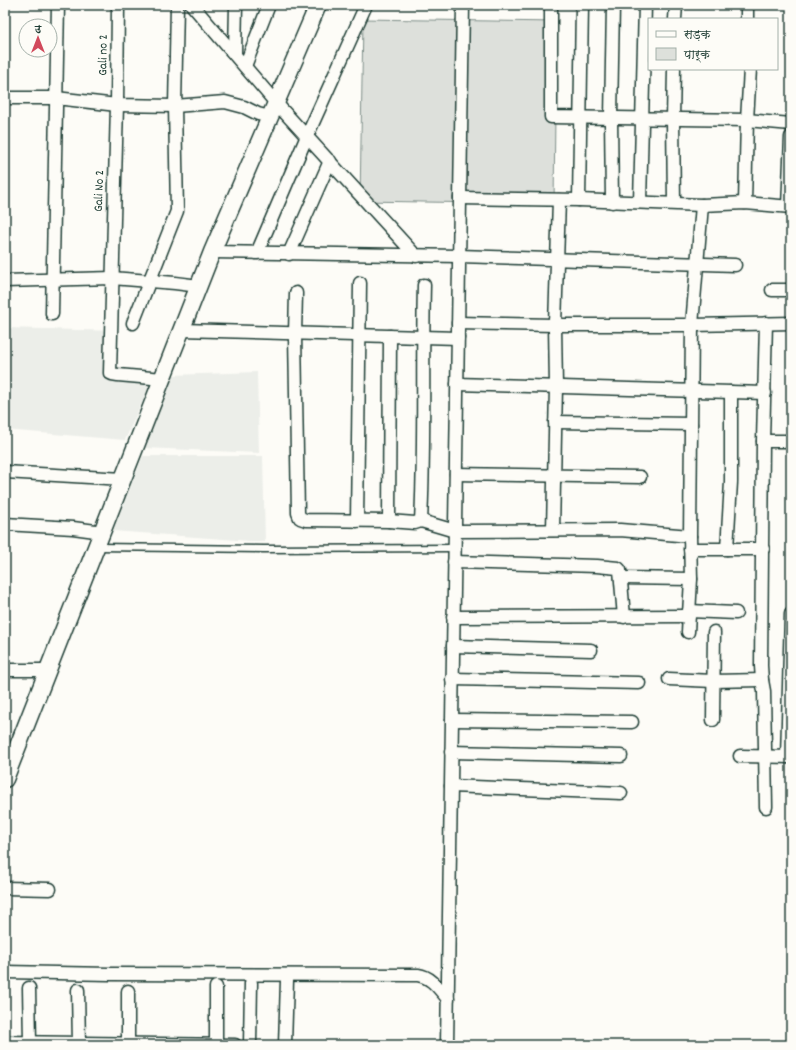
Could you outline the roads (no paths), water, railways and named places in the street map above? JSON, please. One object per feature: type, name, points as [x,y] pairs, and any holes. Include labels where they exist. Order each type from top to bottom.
[{"type":"street","points":[[52,314],[58,5]]},
{"type":"street","name":"Gali no 2","points":[[117,105],[118,5]]},
{"type":"street","points":[[134,323],[177,211],[175,106],[177,5]]},
{"type":"street","points":[[192,5],[202,11],[234,54],[416,256]]},
{"type":"street","points":[[234,54],[236,5]]},
{"type":"street","points":[[245,66],[269,5]]},
{"type":"street","points":[[5,777],[97,547],[212,252],[318,5]]},
{"type":"street","points":[[258,253],[307,136],[366,5]]},
{"type":"street","points":[[447,1045],[463,5]]},
{"type":"street","points":[[551,5],[551,117],[747,120],[791,124]]},
{"type":"street","points":[[579,200],[582,5]]},
{"type":"street","points":[[612,202],[611,117],[613,5]]},
{"type":"street","points":[[640,202],[645,5]]},
{"type":"street","points":[[675,18],[676,5]]},
{"type":"street","points":[[747,5],[747,18]]},
{"type":"street","points":[[674,70],[674,203]]},
{"type":"street","points":[[745,203],[750,70]]},
{"type":"street","points":[[5,98],[56,98],[117,105],[175,106],[225,102],[270,117]]},
{"type":"street","name":"Gali No 2","points":[[117,105],[110,372],[118,375],[163,379]]},
{"type":"street","points":[[460,198],[579,200],[702,205],[745,203],[790,206],[791,137]]},
{"type":"street","points":[[289,254],[330,161]]},
{"type":"street","points":[[553,530],[556,422],[555,325],[559,200]]},
{"type":"street","points":[[688,632],[691,579],[692,325],[702,205]]},
{"type":"street","points":[[212,252],[459,256],[735,265]]},
{"type":"street","points":[[5,281],[112,278],[175,282],[199,286]]},
{"type":"street","points":[[357,521],[360,283]]},
{"type":"street","points":[[421,521],[424,464],[424,285]]},
{"type":"street","points":[[772,290],[791,290]]},
{"type":"street","points":[[296,293],[295,334],[298,512],[300,518],[306,520],[389,521],[415,523],[421,521],[455,531],[620,530],[690,536]]},
{"type":"street","points":[[458,323],[555,325],[791,323]]},
{"type":"street","points":[[766,323],[763,441],[762,680],[764,691],[766,807]]},
{"type":"street","points":[[182,330],[458,338]]},
{"type":"street","points":[[389,521],[390,336]]},
{"type":"street","points":[[457,384],[765,393]]},
{"type":"street","points":[[727,549],[731,482],[731,392]]},
{"type":"street","points":[[556,422],[691,424]]},
{"type":"street","points":[[763,441],[791,441]]},
{"type":"street","points":[[5,472],[123,479]]},
{"type":"street","points":[[456,474],[640,477]]},
{"type":"street","points":[[5,524],[73,528],[102,532]]},
{"type":"street","points":[[690,549],[763,549]]},
{"type":"street","points":[[454,562],[618,568],[620,570],[621,578],[624,617]]},
{"type":"street","points":[[621,578],[691,579]]},
{"type":"street","points":[[453,617],[624,617],[689,613],[736,613]]},
{"type":"street","points":[[740,756],[789,757],[791,614]]},
{"type":"street","points":[[712,720],[714,632]]},
{"type":"street","points":[[453,646],[592,650]]},
{"type":"street","points":[[5,670],[48,670]]},
{"type":"street","points":[[669,679],[714,681],[762,680]]},
{"type":"street","points":[[452,680],[639,682]]},
{"type":"street","points":[[452,720],[632,722]]},
{"type":"street","points":[[451,752],[621,756]]},
{"type":"street","points":[[451,786],[621,793]]},
{"type":"street","points":[[5,888],[50,889]]},
{"type":"street","points":[[5,972],[418,975],[424,976],[431,980],[448,998]]},
{"type":"street","points":[[285,1045],[287,980]]},
{"type":"street","points":[[250,1045],[251,983]]},
{"type":"street","points":[[216,987],[216,1045]]},
{"type":"street","points":[[29,988],[30,1042]]},
{"type":"street","points":[[78,990],[79,1044]]},
{"type":"street","points":[[128,991],[133,1044]]},
{"type":"street","points":[[5,1042],[235,1045]]},
{"type":"lane","points":[[97,547],[264,549],[454,548]]}]
